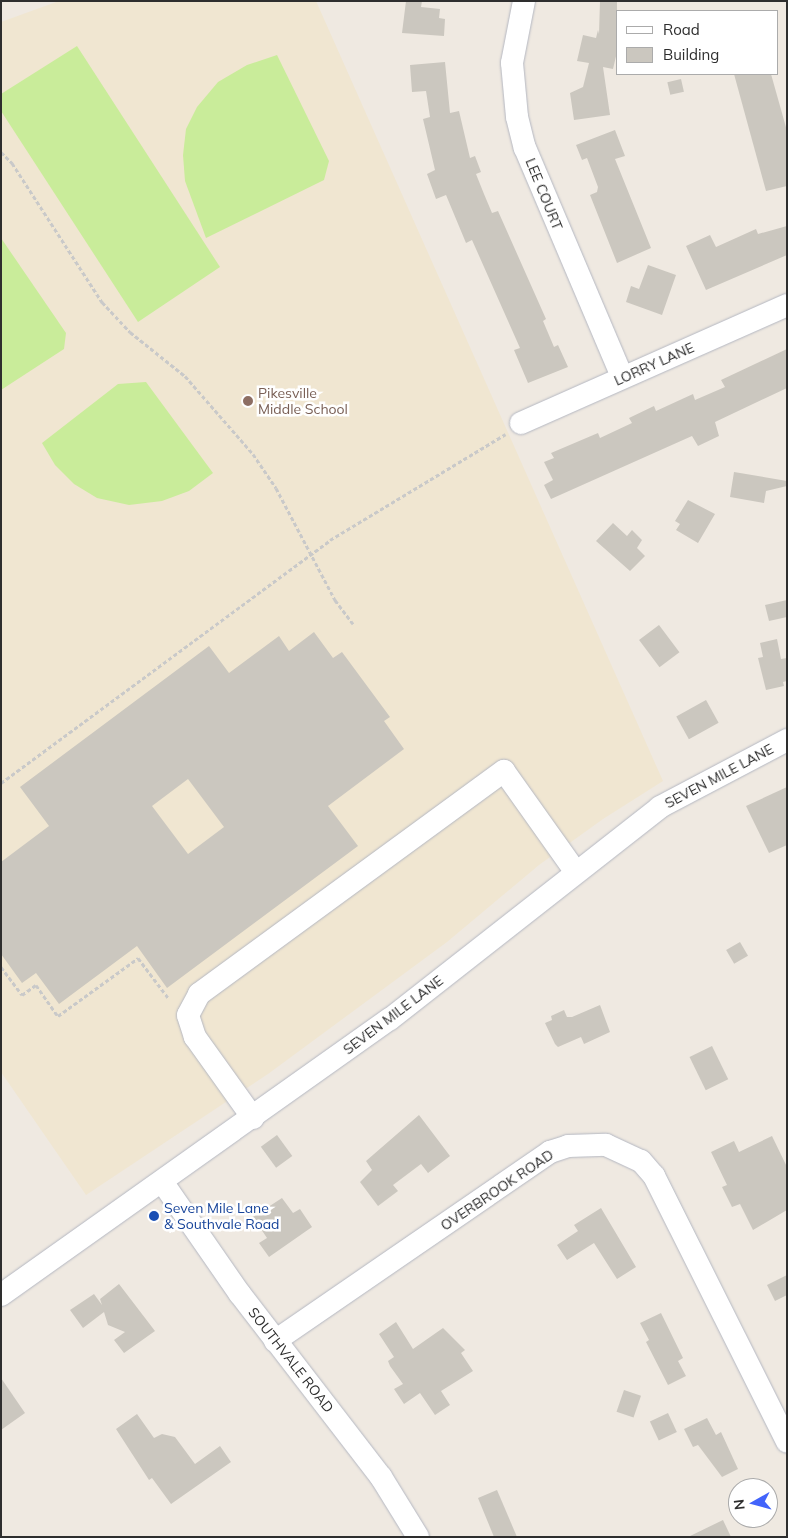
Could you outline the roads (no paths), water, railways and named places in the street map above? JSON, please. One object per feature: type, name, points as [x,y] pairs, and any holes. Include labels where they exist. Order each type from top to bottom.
[{"type":"street","name":"LEE COURT","points":[[524,1],[512,63],[517,117],[535,177],[622,378]]},
{"type":"street","name":"LORRY LANE","points":[[521,423],[787,305]]},
{"type":"street","name":"SEVEN MILE LANE","points":[[1,1295],[163,1183],[390,1019],[575,871],[660,807],[787,740]]},
{"type":"street","points":[[253,1118],[196,1037],[188,1015],[199,994],[504,771],[575,871]]},
{"type":"street","name":"OVERBROOK ROAD","points":[[275,1341],[550,1152],[568,1146],[606,1145],[641,1161],[667,1196],[787,1442]]},
{"type":"street","name":"SOUTHVALE ROAD","points":[[163,1183],[275,1341],[356,1443],[418,1537]]},
{"type":"place","name":"Pikesville Middle School","points":[[248,401]]},
{"type":"place","name":"Seven Mile Lane & Southvale Road","points":[[154,1216]]}]
